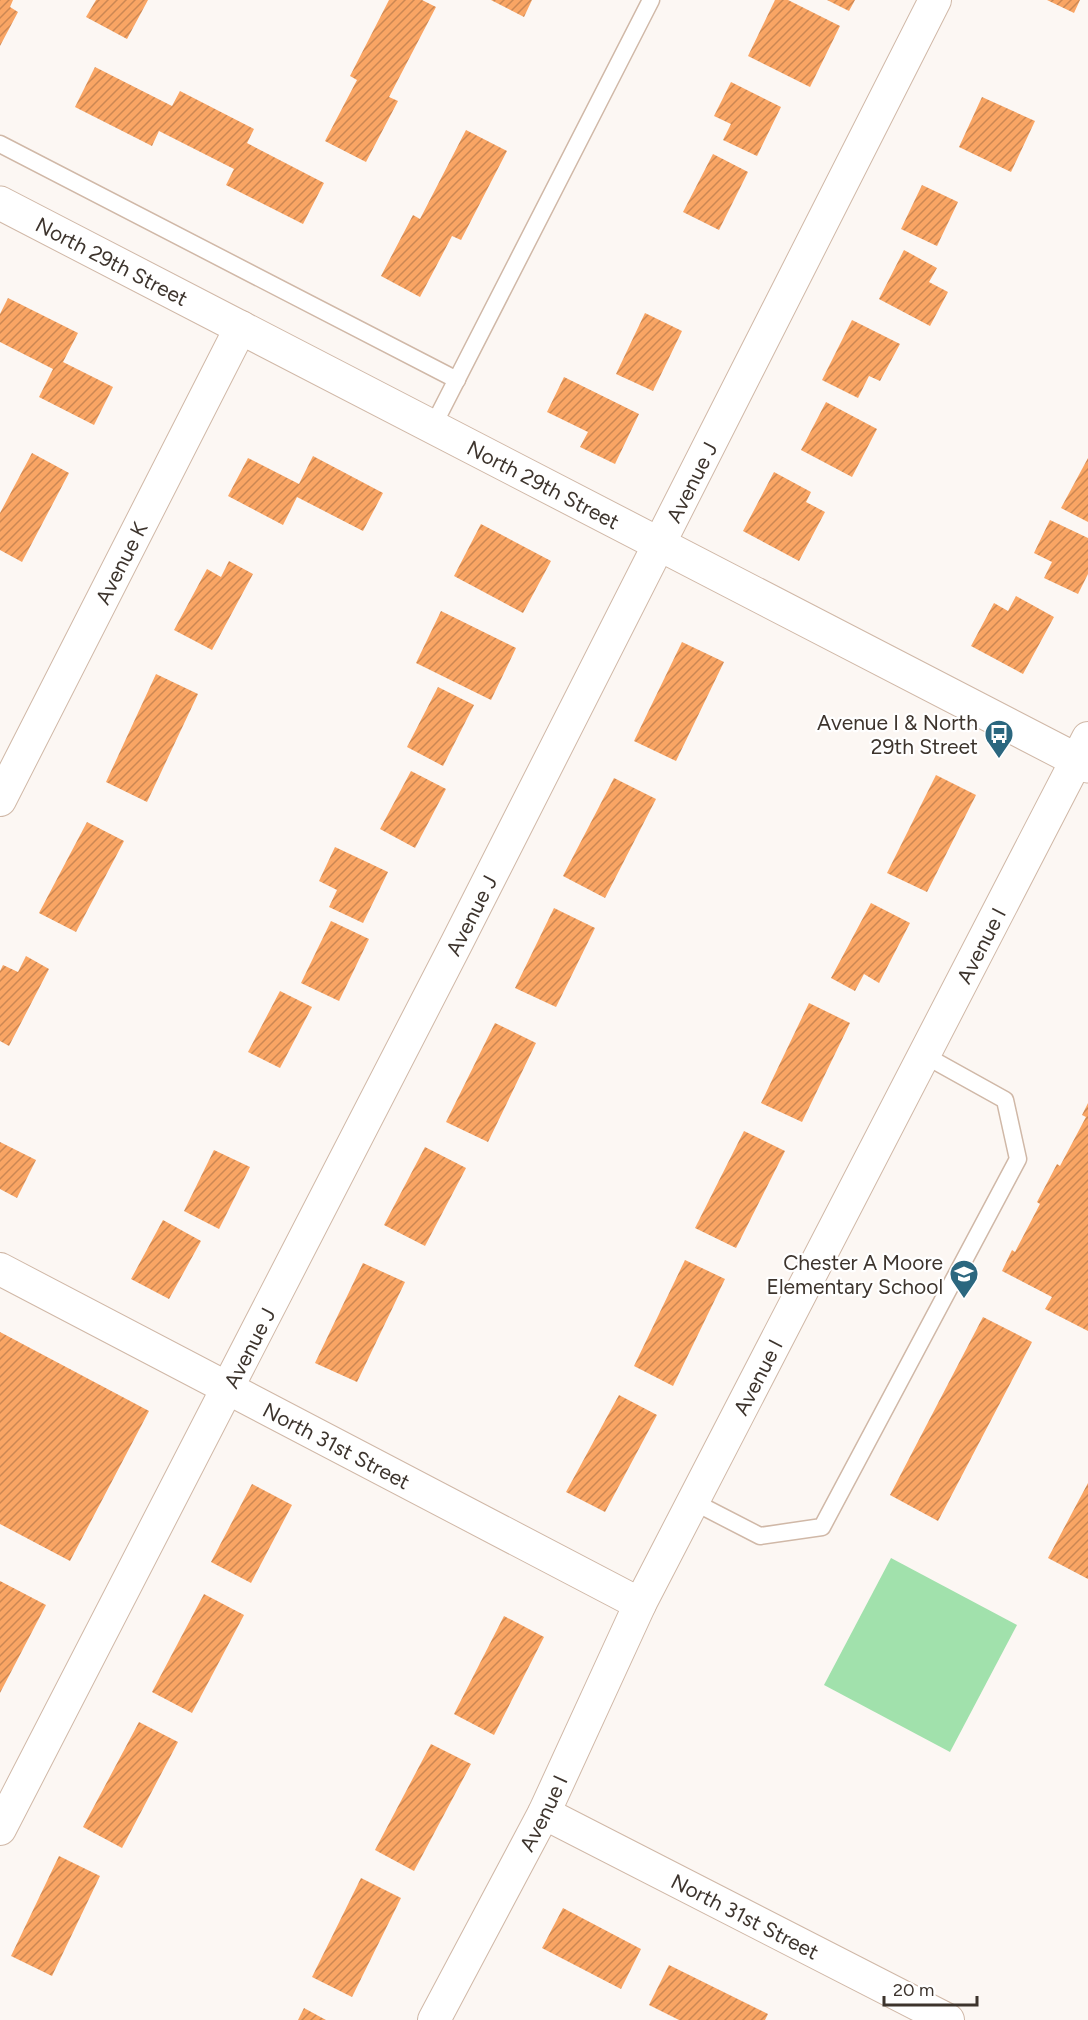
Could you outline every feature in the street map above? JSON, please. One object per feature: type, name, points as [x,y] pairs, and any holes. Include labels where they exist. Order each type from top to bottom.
[{"type":"street","name":"Avenue J","points":[[2,1823],[230,1388],[661,544],[935,0]]},
{"type":"street","name":"North 29th Street","points":[[0,203],[661,544],[1084,754]]},
{"type":"street","name":"Avenue K","points":[[0,800],[241,327]]},
{"type":"street","name":"Avenue I","points":[[434,2020],[544,1813],[640,1604],[924,1055],[1084,754]]},
{"type":"street","name":"North 31st Street","points":[[0,1269],[640,1604]]},
{"type":"street","name":"North 31st Street","points":[[544,1813],[948,2020]]},
{"type":"lane","points":[[433,426],[651,0]]},
{"type":"lane","points":[[0,144],[457,380]]},
{"type":"lane","points":[[694,1502],[760,1536],[822,1527],[1018,1159],[1005,1100],[924,1055]]},
{"type":"green space","points":[[891,1558],[1017,1625],[950,1752],[824,1685]]},
{"type":"building","points":[[0,0],[13,0],[10,7],[18,12],[0,46]]},
{"type":"building","points":[[96,0],[148,0],[127,39],[86,17]]},
{"type":"building","points":[[389,0],[422,0],[436,7],[389,97],[398,101],[366,162],[325,141],[357,80],[350,76]]},
{"type":"building","points":[[491,0],[532,0],[524,17]]},
{"type":"building","points":[[775,0],[788,0],[840,26],[810,87],[748,56]]},
{"type":"building","points":[[827,0],[855,0],[849,11]]},
{"type":"building","points":[[1047,0],[1080,0],[1074,13]]},
{"type":"building","points":[[95,67],[172,106],[180,91],[254,129],[247,143],[324,183],[303,224],[226,185],[234,169],[159,131],[152,146],[75,107]]},
{"type":"building","points":[[731,82],[781,107],[757,156],[723,140],[731,124],[714,116]]},
{"type":"building","points":[[982,97],[1035,121],[1011,172],[959,147]]},
{"type":"building","points":[[466,130],[507,151],[461,240],[452,236],[420,297],[381,276],[413,215],[420,219]]},
{"type":"building","points":[[713,154],[748,172],[719,230],[683,212]]},
{"type":"building","points":[[922,185],[958,202],[937,246],[901,229]]},
{"type":"building","points":[[904,250],[937,268],[929,282],[948,292],[930,326],[879,299]]},
{"type":"building","points":[[8,298],[78,333],[63,362],[113,387],[94,425],[39,397],[53,369],[0,342],[0,314]]},
{"type":"building","points":[[645,313],[682,331],[653,391],[616,374]]},
{"type":"building","points":[[852,320],[900,344],[880,381],[869,376],[858,398],[822,380]]},
{"type":"building","points":[[564,377],[639,414],[615,464],[580,447],[588,432],[547,412]]},
{"type":"building","points":[[826,402],[877,429],[852,477],[801,450]]},
{"type":"building","points":[[32,453],[69,473],[22,562],[0,550],[0,513]]},
{"type":"building","points":[[313,456],[383,493],[363,531],[297,497],[283,525],[228,496],[248,458],[299,484]]},
{"type":"building","points":[[1088,458],[1088,522],[1061,508]]},
{"type":"building","points":[[774,472],[811,492],[806,502],[825,512],[799,561],[743,531]]},
{"type":"building","points":[[1050,520],[1088,538],[1088,574],[1078,594],[1044,578],[1052,562],[1034,553]]},
{"type":"building","points":[[481,524],[551,561],[523,613],[454,576]]},
{"type":"building","points":[[229,561],[253,574],[212,650],[174,630],[207,569],[221,577]]},
{"type":"building","points":[[1016,596],[1054,617],[1023,674],[971,646],[994,603],[1008,611]]},
{"type":"building","points":[[441,611],[516,648],[491,700],[416,663]]},
{"type":"building","points":[[682,642],[724,662],[676,761],[634,741]]},
{"type":"building","points":[[156,674],[198,694],[147,802],[106,782]]},
{"type":"building","points":[[438,687],[474,705],[443,766],[407,747]]},
{"type":"building","points":[[411,771],[446,789],[415,848],[380,829]]},
{"type":"building","points":[[936,775],[976,795],[927,892],[887,873]]},
{"type":"building","points":[[614,778],[656,799],[605,898],[563,876]]},
{"type":"building","points":[[87,822],[124,841],[76,932],[39,913]]},
{"type":"building","points":[[335,847],[388,872],[363,923],[329,907],[337,890],[319,881]]},
{"type":"building","points":[[871,903],[910,923],[879,983],[864,974],[855,991],[831,978]]},
{"type":"building","points":[[554,908],[595,928],[556,1007],[515,988]]},
{"type":"building","points":[[331,921],[369,939],[339,1001],[301,983]]},
{"type":"building","points":[[26,956],[49,969],[9,1046],[0,1041],[0,971],[3,965],[18,972]]},
{"type":"building","points":[[280,991],[312,1007],[280,1068],[248,1052]]},
{"type":"building","points":[[809,1003],[850,1023],[802,1122],[761,1103]]},
{"type":"building","points":[[495,1023],[536,1043],[488,1142],[446,1122]]},
{"type":"building","points":[[1088,1103],[1088,1331],[1045,1309],[1052,1297],[1002,1271],[1012,1250],[1015,1252],[1040,1204],[1037,1202],[1057,1164],[1060,1166],[1086,1117],[1082,1115]]},
{"type":"building","points":[[744,1131],[785,1151],[736,1248],[695,1228]]},
{"type":"building","points":[[0,1142],[36,1160],[17,1198],[0,1189]]},
{"type":"building","points":[[425,1147],[466,1168],[425,1246],[384,1225]]},
{"type":"building","points":[[214,1150],[250,1167],[219,1229],[184,1211]]},
{"type":"building","points":[[163,1220],[201,1241],[169,1299],[131,1279]]},
{"type":"building","points":[[685,1260],[725,1279],[673,1386],[634,1366]]},
{"type":"building","points":[[363,1263],[405,1282],[357,1382],[315,1363]]},
{"type":"building","points":[[983,1317],[1032,1342],[938,1521],[890,1495]]},
{"type":"building","points":[[0,1332],[149,1411],[70,1561],[0,1524]]},
{"type":"building","points":[[619,1395],[657,1415],[605,1512],[566,1492]]},
{"type":"building","points":[[1088,1483],[1088,1579],[1048,1558]]},
{"type":"building","points":[[252,1484],[292,1505],[251,1583],[211,1562]]},
{"type":"building","points":[[0,1581],[46,1605],[0,1693]]},
{"type":"building","points":[[204,1594],[244,1615],[192,1713],[152,1692]]},
{"type":"building","points":[[504,1616],[544,1637],[494,1735],[454,1714]]},
{"type":"building","points":[[139,1722],[178,1742],[122,1848],[83,1827]]},
{"type":"building","points":[[431,1744],[471,1764],[414,1871],[375,1850]]},
{"type":"building","points":[[59,1856],[100,1876],[52,1976],[11,1956]]},
{"type":"building","points":[[361,1878],[401,1898],[352,1997],[312,1977]]},
{"type":"building","points":[[563,1908],[641,1949],[621,1989],[542,1948]]},
{"type":"building","points":[[669,1965],[768,2014],[765,2020],[679,2020],[649,2005]]},
{"type":"building","points":[[304,2008],[326,2020],[298,2020]]},
{"type":"place","name":"Avenue I & North 29th Street","points":[[999,760]]},
{"type":"place","name":"Chester A Moore Elementary School","points":[[964,1300]]}]
